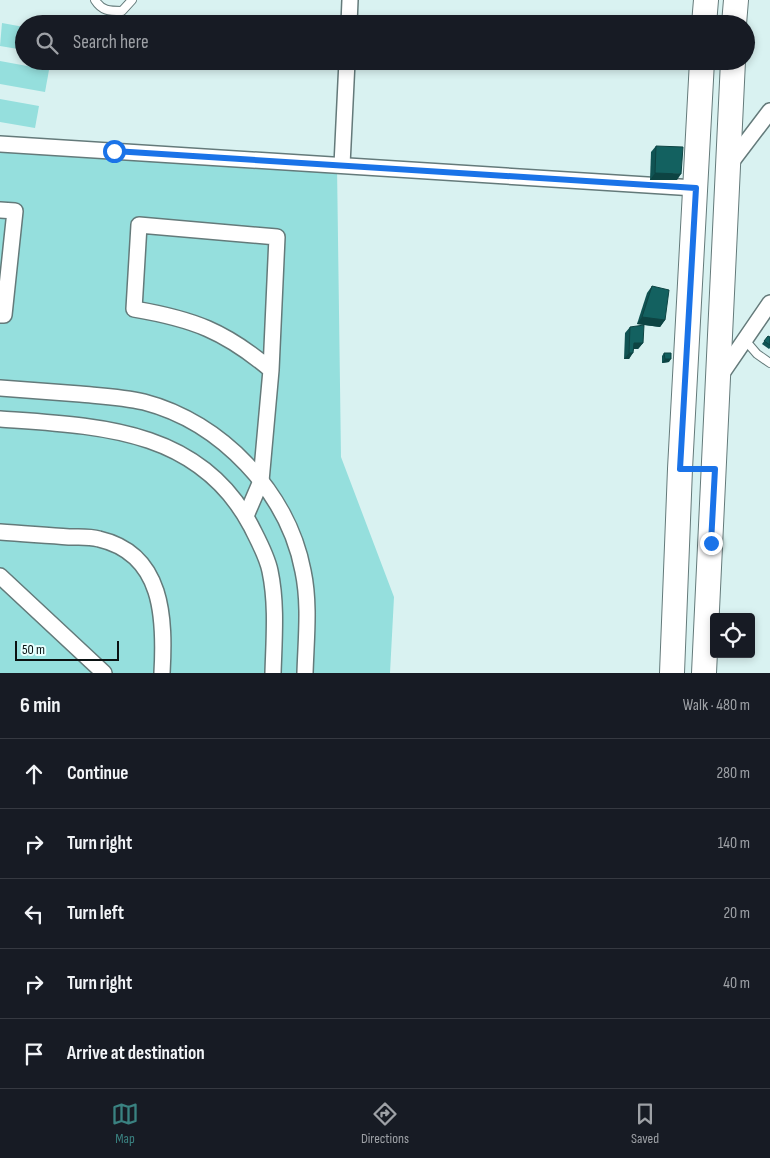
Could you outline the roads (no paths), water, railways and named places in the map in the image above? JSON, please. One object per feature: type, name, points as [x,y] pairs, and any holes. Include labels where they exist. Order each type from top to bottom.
[{"type":"main road","points":[[705,15],[706,0]]},
{"type":"main road","points":[[735,15],[736,0]]},
{"type":"main road","points":[[672,673],[680,469],[702,70]]},
{"type":"main road","points":[[704,673],[733,70]]},
{"type":"main road","points":[[680,469],[715,469]]},
{"type":"street","points":[[349,15],[350,0]]},
{"type":"street","points":[[342,165],[347,70]]},
{"type":"street","points":[[728,166],[770,111]]},
{"type":"street","points":[[0,144],[696,188]]},
{"type":"street","points":[[0,210],[15,211],[4,315],[0,315]]},
{"type":"street","points":[[246,516],[261,481],[271,370],[277,237],[139,225],[134,309],[165,314],[194,323],[222,335],[248,351],[271,370]]},
{"type":"street","points":[[719,377],[770,303]]},
{"type":"street","points":[[0,388],[113,397],[144,402],[184,417],[222,441],[247,464],[280,510],[293,537],[303,569],[307,599],[305,673]]},
{"type":"street","points":[[0,419],[114,430],[154,441],[186,456],[219,482],[246,516],[270,570],[274,602],[273,673]]},
{"type":"street","points":[[0,532],[98,539],[121,547],[141,563],[154,584],[162,612],[164,644],[162,673]]},
{"type":"street","points":[[0,576],[104,673]]},
{"type":"lane","points":[[95,0],[99,6],[108,12],[122,11],[132,0]]},
{"type":"lane","points":[[745,340],[757,354],[770,364]]}]
